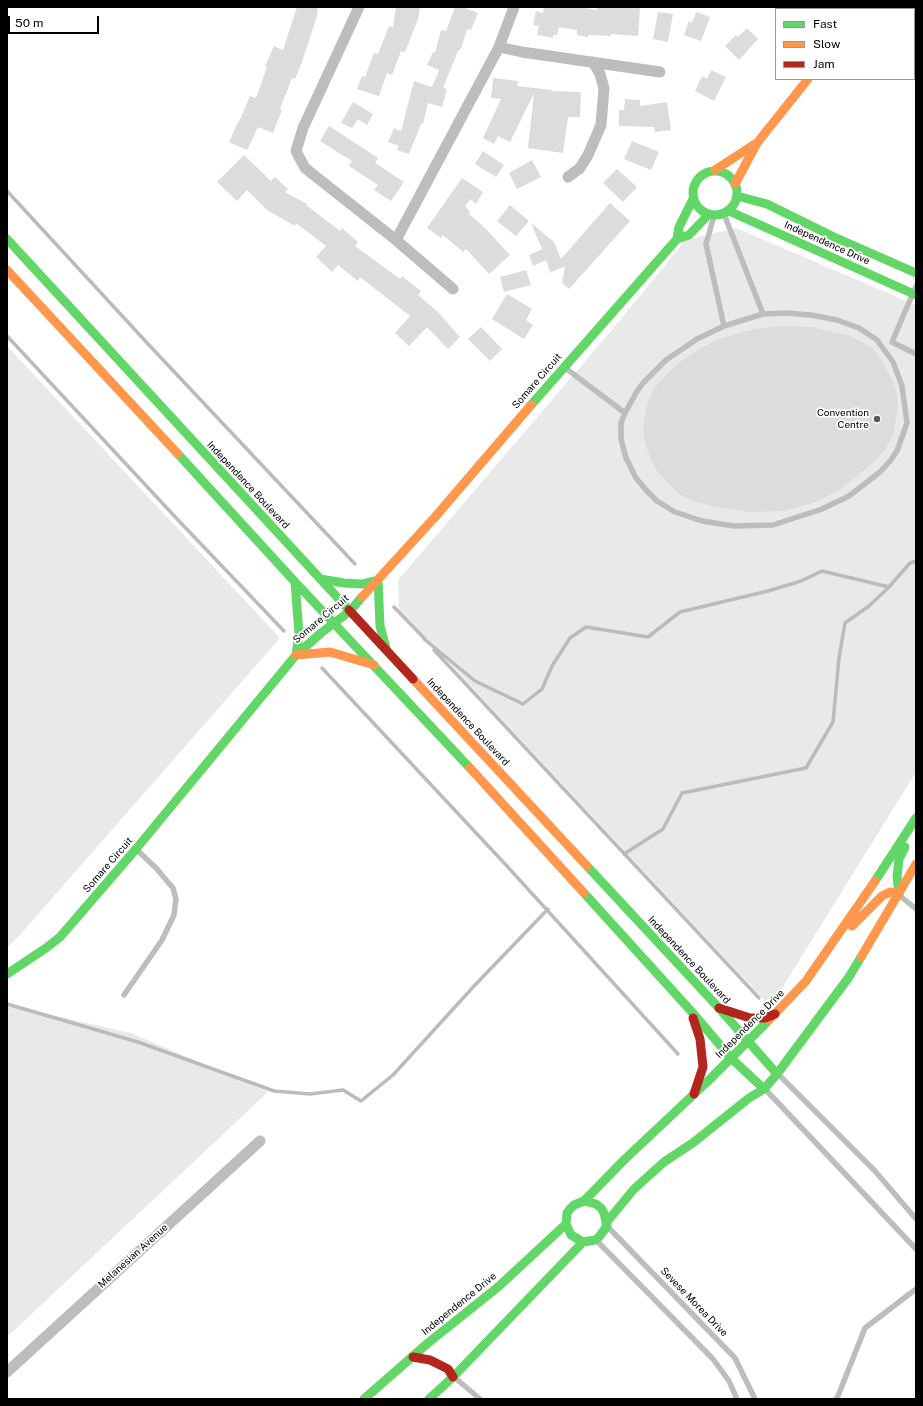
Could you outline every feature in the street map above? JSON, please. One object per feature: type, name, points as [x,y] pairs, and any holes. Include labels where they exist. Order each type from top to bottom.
[{"type":"street","points":[[359,7],[303,128],[296,151],[305,168],[396,240],[454,289]]},
{"type":"street","points":[[396,240],[499,47],[514,7]]},
{"type":"street","points":[[499,47],[522,52],[660,72]]},
{"type":"street","points":[[568,177],[580,168],[588,155],[601,125],[604,88],[600,74],[593,62]]},
{"type":"street","points":[[735,184],[757,143],[807,80]]},
{"type":"street","points":[[715,170],[727,174],[735,184],[737,196],[736,202],[726,212],[711,215],[699,209],[693,199],[693,187],[699,177],[709,171],[715,170],[757,143]]},
{"type":"street","name":"Independence Drive","points":[[737,196],[766,204],[834,237],[916,273]]},
{"type":"street","name":"Somare Circuit","points":[[677,239],[679,227],[693,199]]},
{"type":"street","name":"Independence Drive","points":[[726,212],[915,292]]},
{"type":"street","name":"Somare Circuit","points":[[7,974],[60,937],[136,849],[296,655],[321,633],[350,611],[435,517],[677,239],[689,235],[711,215]]},
{"type":"street","name":"Independence Boulevard","points":[[7,239],[718,1008],[777,1074]]},
{"type":"street","points":[[7,270],[464,761],[691,1011],[731,1058],[764,1089]]},
{"type":"street","points":[[320,579],[362,584],[378,580],[380,626],[387,651]]},
{"type":"street","points":[[296,582],[299,633],[296,655],[330,652],[375,665]]},
{"type":"street","points":[[899,894],[897,877],[899,859],[911,835],[914,820]]},
{"type":"street","name":"Independence Drive","points":[[364,1399],[413,1357],[428,1342],[498,1287],[566,1224],[566,1217],[574,1205],[584,1201],[779,1011],[806,981],[826,950],[886,866],[914,820]]},
{"type":"street","points":[[429,1399],[453,1377],[583,1242],[595,1240],[600,1237],[607,1225],[634,1189],[664,1162],[694,1142],[749,1098],[764,1089],[777,1074],[849,977],[916,864]]},
{"type":"street","points":[[826,950],[845,934],[882,896],[890,892],[899,894]]},
{"type":"street","points":[[718,1008],[750,1018],[765,1018],[779,1011]]},
{"type":"street","points":[[691,1011],[700,1039],[703,1067],[694,1095]]},
{"type":"street","name":"Melanesian Avenue","points":[[7,1372],[260,1141]]},
{"type":"street","points":[[584,1201],[596,1204],[601,1208],[607,1225]]},
{"type":"street","points":[[566,1224],[571,1235],[583,1242]]},
{"type":"street","points":[[413,1357],[430,1360],[448,1369],[453,1377]]},
{"type":"lane","points":[[726,212],[763,314]]},
{"type":"lane","points":[[711,215],[706,244],[724,326]]},
{"type":"lane","points":[[884,350],[892,342],[915,292]]},
{"type":"lane","points":[[785,313],[811,315],[837,320],[859,328],[877,340],[893,362],[902,386],[907,423],[897,451],[880,472],[849,496],[822,509],[773,526],[734,526],[702,521],[675,512],[657,501],[636,478],[626,458],[621,439],[621,423],[625,412],[643,383],[666,360],[697,339],[724,326],[763,314],[785,313]]},
{"type":"lane","points":[[892,342],[916,354]]},
{"type":"lane","points":[[564,367],[625,412]]},
{"type":"lane","points":[[124,995],[162,940],[174,915],[176,899],[173,888],[156,868],[136,849]]},
{"type":"lane","points":[[899,894],[916,909]]},
{"type":"lane","name":"Independence Boulevard","points":[[777,1074],[875,1171],[916,1219]]},
{"type":"lane","points":[[764,1089],[916,1249]]},
{"type":"lane","name":"Sevese Morea Drive","points":[[607,1225],[735,1358],[754,1399]]},
{"type":"lane","points":[[595,1240],[713,1359],[729,1381],[737,1399]]},
{"type":"lane","points":[[836,1399],[866,1328],[916,1289]]},
{"type":"lane","points":[[453,1377],[480,1399]]},
{"type":"shaded area","points":[[736,228],[916,305],[916,772],[779,993],[765,1001],[399,609],[398,580],[610,332],[686,240]]},
{"type":"shaded area","points":[[7,346],[280,638],[7,948]]},
{"type":"shaded area","points":[[7,1005],[131,1033],[268,1092],[7,1337]]},
{"type":"building","points":[[297,7],[318,7],[317,16],[302,62],[295,79],[292,78],[280,109],[282,110],[273,133],[258,127],[247,150],[229,142],[250,96],[256,98],[267,67],[265,66],[274,46],[283,50]]},
{"type":"building","points":[[396,7],[420,7],[418,19],[405,52],[401,51],[392,75],[387,73],[379,96],[357,89],[362,76],[365,77],[374,53],[378,54],[389,26],[393,27]]},
{"type":"building","points":[[455,7],[462,7],[478,13],[471,30],[467,29],[461,49],[458,51],[443,88],[447,89],[442,107],[428,103],[423,124],[421,124],[409,154],[397,150],[399,146],[388,142],[394,128],[401,131],[414,81],[432,87],[439,70],[427,65],[433,52],[435,53],[441,30],[446,31]]},
{"type":"building","points":[[544,7],[579,7],[596,10],[597,7],[640,8],[638,36],[611,34],[611,36],[588,35],[588,37],[577,35],[577,30],[559,27],[557,35],[553,35],[553,38],[537,35],[539,26],[533,25],[536,11],[543,13]]},
{"type":"building","points":[[658,12],[673,14],[668,42],[653,39]]},
{"type":"building","points":[[696,12],[710,17],[701,41],[684,35],[689,21],[692,23]]},
{"type":"building","points":[[747,28],[758,39],[739,60],[725,46],[736,35],[738,37]]},
{"type":"building","points":[[711,70],[726,77],[714,101],[695,91],[702,76],[707,79]]},
{"type":"building","points":[[493,78],[518,81],[517,86],[552,91],[581,92],[580,117],[568,117],[563,153],[528,148],[534,93],[510,142],[498,136],[494,144],[483,138],[501,99],[491,98]]},
{"type":"building","points":[[625,99],[640,100],[640,106],[667,102],[671,130],[655,132],[654,127],[619,126],[619,110],[624,110]]},
{"type":"building","points":[[353,102],[373,114],[367,125],[358,119],[352,128],[341,123]]},
{"type":"building","points":[[329,126],[378,158],[375,163],[404,182],[391,201],[374,190],[378,185],[349,166],[352,161],[320,141]]},
{"type":"building","points":[[632,141],[659,152],[651,170],[624,159]]},
{"type":"building","points":[[483,151],[504,165],[496,177],[475,164]]},
{"type":"building","points":[[244,155],[271,181],[275,177],[288,189],[285,192],[307,204],[306,205],[340,231],[342,228],[358,242],[355,246],[400,279],[402,276],[421,291],[418,295],[437,311],[460,337],[448,349],[427,327],[409,346],[395,333],[410,316],[360,277],[358,281],[338,265],[332,272],[316,257],[326,246],[296,223],[295,226],[267,210],[247,190],[237,201],[217,182]]},
{"type":"building","points":[[532,160],[541,177],[517,189],[509,173]]},
{"type":"building","points":[[617,169],[637,187],[623,202],[603,183]]},
{"type":"building","points":[[462,178],[483,192],[476,204],[471,199],[465,206],[470,212],[469,214],[484,227],[510,255],[489,274],[466,249],[463,252],[443,235],[441,238],[427,228]]},
{"type":"building","points":[[610,203],[630,221],[569,289],[562,283],[565,266],[549,273],[550,271],[546,260],[533,266],[529,255],[542,249],[531,223],[554,242],[561,259]]},
{"type":"building","points":[[510,205],[529,221],[516,236],[497,221]]},
{"type":"building","points":[[526,270],[531,285],[504,292],[500,277]]},
{"type":"building","points":[[507,294],[532,309],[526,320],[533,325],[524,339],[492,319]]},
{"type":"building","points":[[783,326],[811,327],[850,336],[871,347],[880,358],[893,381],[897,395],[898,407],[893,435],[886,448],[876,460],[841,489],[816,502],[784,511],[750,512],[723,508],[696,502],[679,494],[658,472],[651,460],[646,445],[643,432],[644,420],[647,405],[653,390],[680,362],[716,340],[753,329]]},
{"type":"building","points":[[481,327],[502,349],[490,361],[468,339]]},
{"type":"waterway","points":[[7,191],[149,345],[355,564]]},
{"type":"waterway","points":[[7,336],[179,521],[284,631]]},
{"type":"waterway","points":[[624,854],[663,829],[682,793],[806,768],[833,722],[839,658],[845,623],[869,606],[889,587],[910,563],[916,561]]},
{"type":"waterway","points":[[424,639],[475,681],[523,704],[542,689],[552,666],[570,638],[586,627],[648,637],[680,612],[768,591],[801,581],[822,571],[889,587]]},
{"type":"waterway","points":[[394,607],[425,639]]},
{"type":"waterway","points":[[434,650],[759,998]]},
{"type":"waterway","points":[[322,668],[506,865],[678,1054]]},
{"type":"waterway","points":[[7,1004],[138,1042],[274,1091],[310,1094],[343,1090],[361,1101],[393,1075],[475,985],[548,909]]},
{"type":"traffic: fast","points":[[711,171],[719,171],[724,172],[731,177],[736,184],[737,193],[736,202],[731,209],[724,214],[711,215],[703,212],[696,205],[693,197],[693,189],[696,181],[703,174],[711,171]]},
{"type":"traffic: fast","points":[[737,196],[767,204],[834,237],[916,273]]},
{"type":"traffic: fast","points":[[531,405],[677,239],[679,227],[693,199]]},
{"type":"traffic: fast","points":[[729,211],[916,295]]},
{"type":"traffic: fast","points":[[677,239],[689,235],[708,215]]},
{"type":"traffic: fast","points":[[7,239],[349,610]]},
{"type":"traffic: fast","points":[[178,454],[295,582],[470,768]]},
{"type":"traffic: fast","points":[[320,579],[362,584],[378,580]]},
{"type":"traffic: fast","points":[[378,580],[380,626],[386,648]]},
{"type":"traffic: fast","points":[[295,582],[299,633],[296,655]]},
{"type":"traffic: fast","points":[[7,974],[60,937],[136,849],[296,655],[321,633],[350,611],[362,597]]},
{"type":"traffic: fast","points":[[875,881],[916,818]]},
{"type":"traffic: fast","points":[[899,894],[897,877],[899,859],[905,847]]},
{"type":"traffic: fast","points":[[587,866],[718,1007],[777,1074]]},
{"type":"traffic: fast","points":[[584,893],[691,1011],[731,1058],[764,1089]]},
{"type":"traffic: fast","points":[[606,1223],[634,1189],[664,1162],[694,1142],[749,1098],[764,1089],[777,1074],[849,977],[861,957]]},
{"type":"traffic: fast","points":[[584,1201],[625,1159],[708,1081],[769,1020]]},
{"type":"traffic: fast","points":[[584,1201],[596,1204],[601,1208],[604,1213],[607,1226],[595,1240],[583,1242],[571,1235],[566,1224],[567,1213],[570,1209],[574,1205],[584,1201]]},
{"type":"traffic: fast","points":[[364,1399],[428,1343],[498,1287],[566,1224]]},
{"type":"traffic: fast","points":[[429,1399],[453,1377],[583,1242]]},
{"type":"traffic: slow","points":[[735,184],[757,143],[807,80]]},
{"type":"traffic: slow","points":[[715,170],[755,144]]},
{"type":"traffic: slow","points":[[7,270],[178,454]]},
{"type":"traffic: slow","points":[[362,597],[435,517],[531,405]]},
{"type":"traffic: slow","points":[[296,655],[330,652],[374,665]]},
{"type":"traffic: slow","points":[[413,679],[587,866]]},
{"type":"traffic: slow","points":[[470,768],[584,893]]},
{"type":"traffic: slow","points":[[861,957],[916,864]]},
{"type":"traffic: slow","points":[[769,1020],[806,981],[875,881]]},
{"type":"traffic: slow","points":[[852,926],[882,896],[890,892],[899,894]]},
{"type":"traffic: jam","points":[[349,610],[413,679]]},
{"type":"traffic: jam","points":[[719,1008],[750,1018],[765,1018],[775,1014]]},
{"type":"traffic: jam","points":[[693,1018],[700,1039],[703,1067],[694,1094]]},
{"type":"traffic: jam","points":[[413,1357],[430,1360],[448,1369],[453,1377]]},
{"type":"place","name":"Convention Centre","points":[[877,419]]}]
